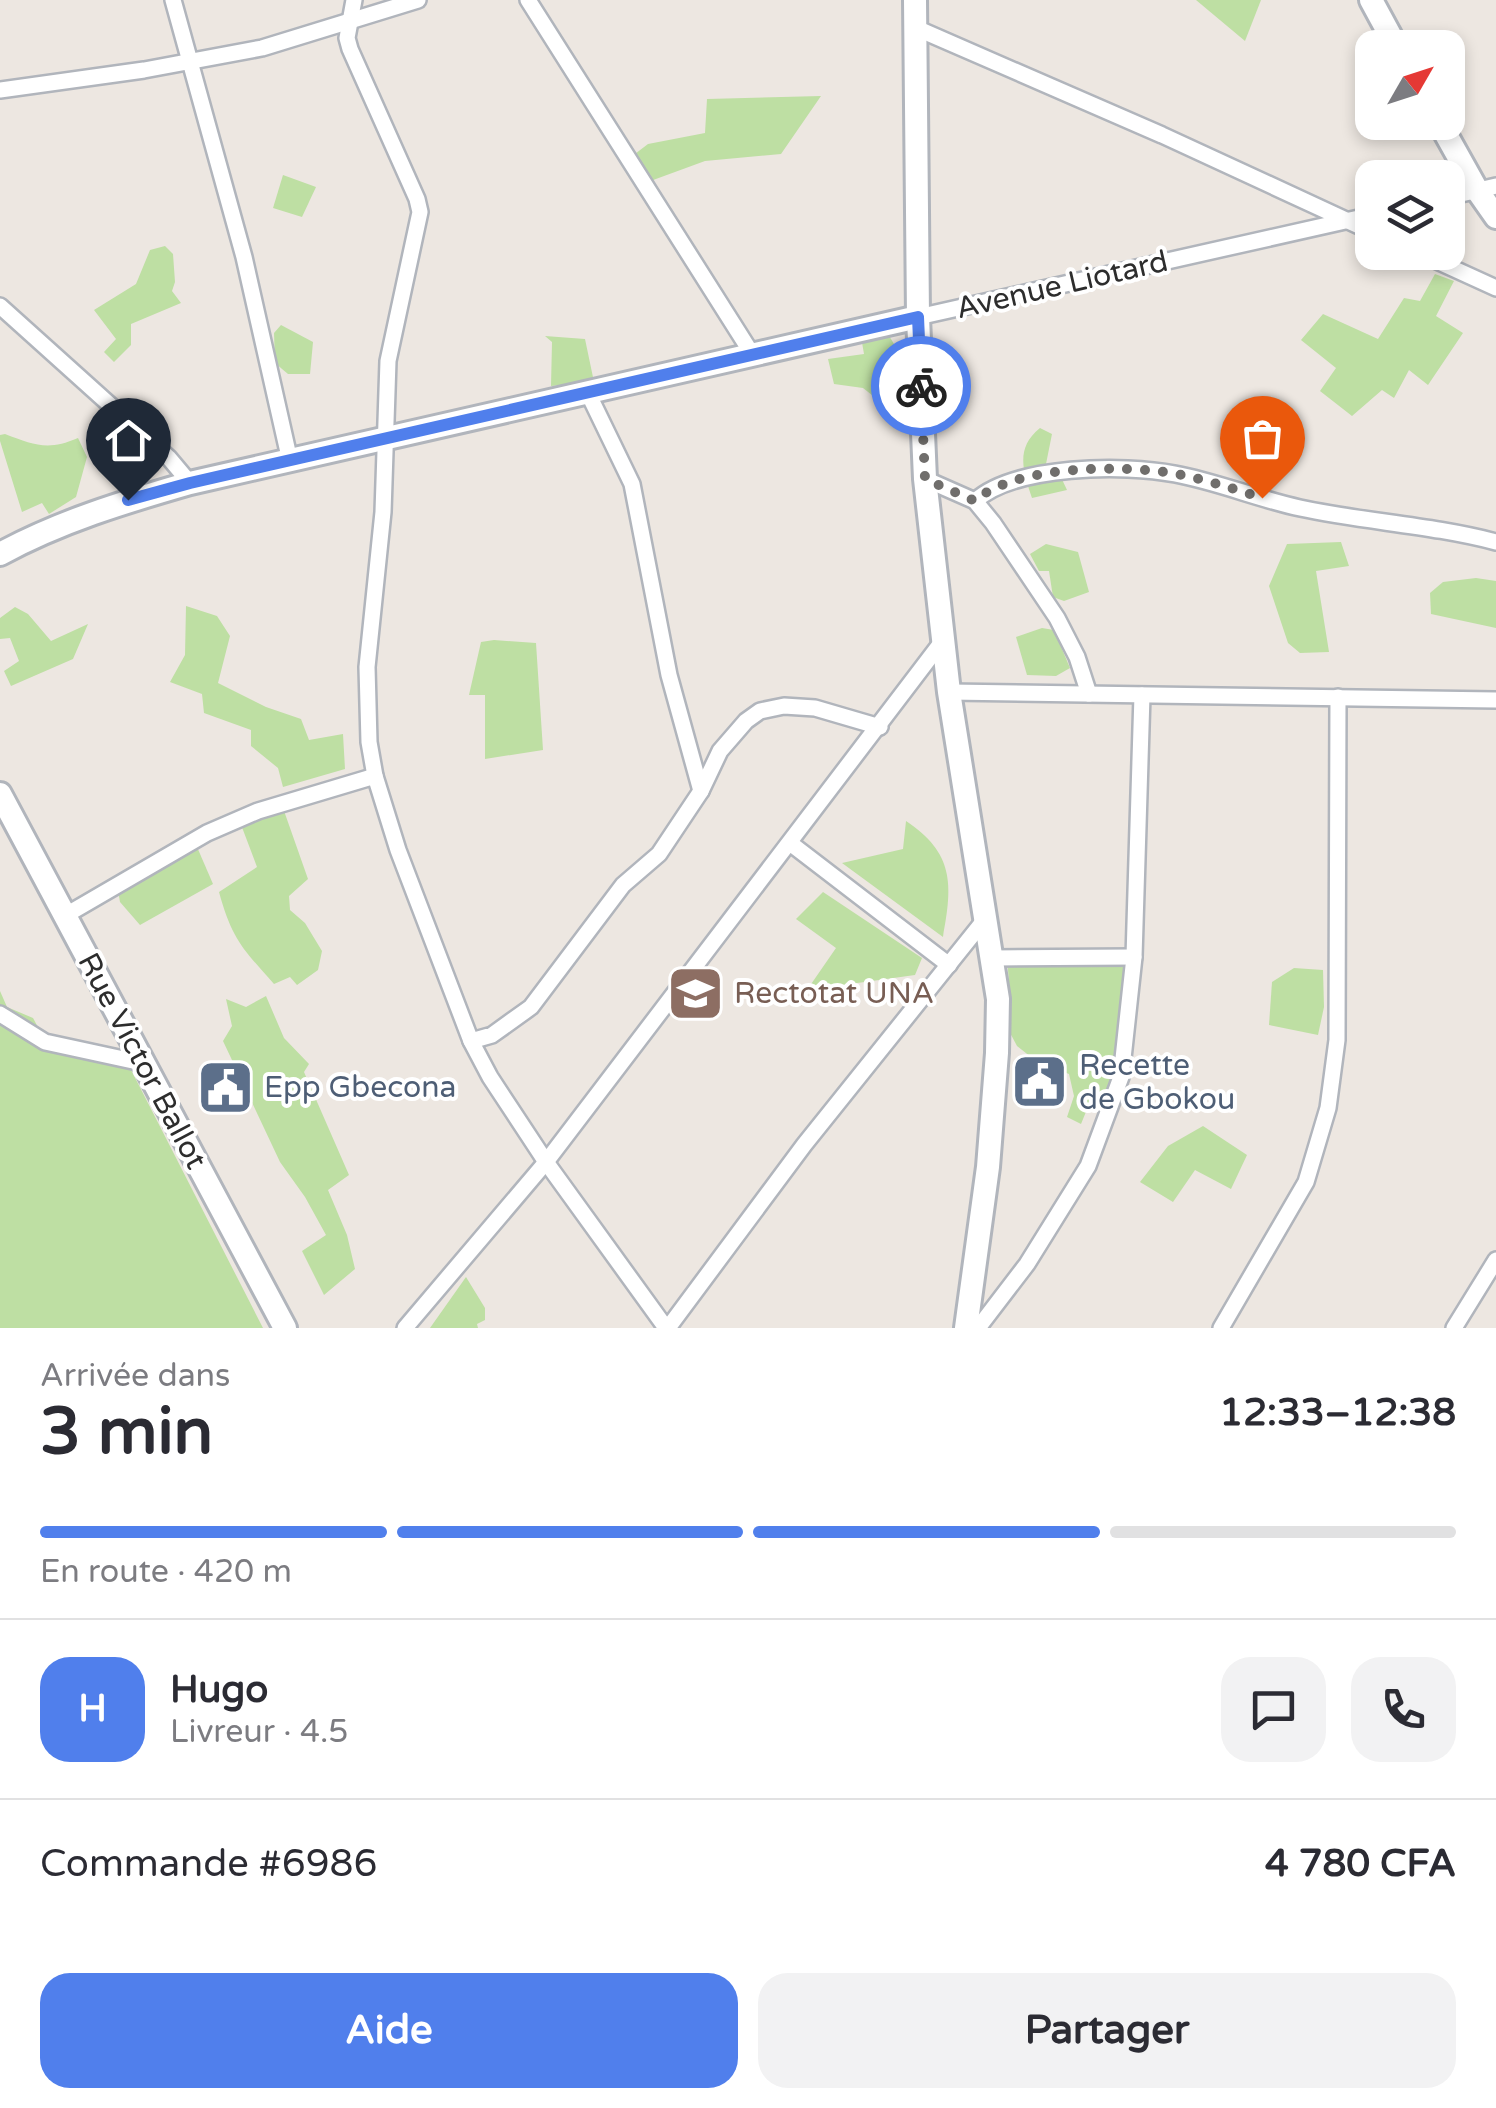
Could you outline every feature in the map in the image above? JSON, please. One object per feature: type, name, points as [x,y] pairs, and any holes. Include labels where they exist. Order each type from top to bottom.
[{"type":"street","points":[[173,0],[244,257],[290,461]]},
{"type":"street","points":[[354,0],[347,38],[350,50],[420,212],[388,362],[382,512],[367,667],[369,742],[375,776],[398,850],[490,1077],[546,1162],[667,1328],[804,1145],[986,918]]},
{"type":"street","points":[[0,90],[144,70],[262,48],[418,0]]},
{"type":"street","points":[[528,0],[754,357]]},
{"type":"street","points":[[915,0],[918,317],[925,479],[950,692],[998,1000],[974,1321]]},
{"type":"street","points":[[1371,0],[1387,30]]},
{"type":"street","points":[[916,28],[1355,224]]},
{"type":"street","points":[[1452,140],[1486,188],[1496,217]]},
{"type":"street","name":"Avenue Liotard","points":[[0,554],[97,510],[190,483],[1355,219]]},
{"type":"street","points":[[1456,270],[1496,288]]},
{"type":"street","points":[[0,306],[169,458],[190,483]]},
{"type":"street","points":[[588,393],[632,484],[669,675],[701,792]]},
{"type":"street","points":[[975,501],[988,489],[1044,475],[1147,470],[1217,483],[1300,508],[1496,542]]},
{"type":"street","points":[[925,479],[975,501],[1057,618],[1077,656],[1089,694]]},
{"type":"street","points":[[404,1328],[546,1162],[944,639]]},
{"type":"street","points":[[950,692],[1496,700]]},
{"type":"street","points":[[974,1321],[1026,1264],[1088,1166],[1121,1077],[1134,956],[1142,695]]},
{"type":"street","points":[[1221,1328],[1306,1182],[1328,1108],[1337,1040],[1338,697]]},
{"type":"street","points":[[472,1040],[492,1035],[531,1007],[623,885],[659,854],[701,792],[732,734],[760,711],[784,706],[816,708],[880,727]]},
{"type":"street","points":[[66,915],[206,833],[258,811],[375,776]]},
{"type":"street","name":"Rue Victor Ballot","points":[[0,794],[285,1328]]},
{"type":"street","points":[[790,843],[949,965]]},
{"type":"street","points":[[994,958],[1134,956]]},
{"type":"street","points":[[0,1014],[46,1042],[142,1063]]},
{"type":"street","points":[[1454,1328],[1496,1260]]},
{"type":"street","points":[[974,1321],[1001,1328]]},
{"type":"green space","points":[[1196,0],[1261,0],[1245,41]]},
{"type":"green space","points":[[821,96],[781,154],[705,161],[645,183],[627,160],[648,144],[705,133],[707,99]]},
{"type":"green space","points":[[283,175],[316,187],[302,217],[273,208]]},
{"type":"green space","points":[[165,246],[173,254],[172,291],[181,303],[131,324],[131,345],[114,362],[104,352],[116,339],[94,310],[136,284],[150,250]]},
{"type":"green space","points":[[1435,274],[1454,281],[1436,316],[1463,333],[1428,385],[1409,370],[1394,398],[1382,390],[1352,416],[1320,391],[1336,368],[1301,340],[1323,314],[1378,339],[1404,298],[1420,301]]},
{"type":"green space","points":[[281,325],[313,342],[310,374],[288,374],[275,363],[274,333]]},
{"type":"green space","points":[[885,329],[897,349],[892,397],[877,399],[863,388],[834,384],[828,359],[864,354],[860,331]]},
{"type":"green space","points":[[545,336],[585,339],[594,382],[551,386],[552,342]]},
{"type":"green space","points":[[1040,428],[1052,434],[1044,474],[1059,473],[1067,490],[1032,498],[1023,460],[1027,444]]},
{"type":"green space","points":[[0,435],[41,445],[78,438],[87,457],[76,497],[49,514],[42,503],[22,512],[0,441]]},
{"type":"green space","points":[[1341,542],[1349,566],[1316,571],[1329,652],[1300,653],[1288,643],[1269,586],[1287,544]]},
{"type":"green space","points":[[1046,544],[1078,552],[1089,592],[1064,601],[1053,597],[1049,571],[1039,571],[1030,554]]},
{"type":"green space","points":[[1476,578],[1496,581],[1496,628],[1431,614],[1430,593],[1443,582]]},
{"type":"green space","points":[[186,606],[217,616],[230,636],[218,683],[301,719],[309,740],[343,734],[345,769],[283,787],[278,768],[251,746],[251,730],[204,713],[202,694],[170,682],[185,655]]},
{"type":"green space","points":[[15,607],[28,614],[51,641],[88,624],[73,659],[11,686],[4,671],[19,661],[10,638],[0,639],[0,618]]},
{"type":"green space","points":[[1042,628],[1054,630],[1070,668],[1056,676],[1027,675],[1016,637]]},
{"type":"green space","points":[[481,642],[536,643],[543,750],[485,759],[485,695],[469,695]]},
{"type":"green space","points":[[283,808],[308,879],[289,896],[290,910],[305,923],[322,951],[318,970],[297,985],[290,977],[274,984],[254,961],[239,942],[219,892],[257,867],[240,822]]},
{"type":"green space","points":[[906,821],[933,845],[946,871],[948,901],[943,937],[842,863],[903,849]]},
{"type":"green space","points":[[194,840],[213,884],[140,925],[120,902],[117,885]]},
{"type":"green space","points":[[823,892],[922,958],[915,975],[807,990],[836,948],[796,919]]},
{"type":"green space","points":[[1134,957],[1121,1077],[1092,1097],[1081,1124],[1067,1117],[1074,1096],[1069,1074],[1036,1061],[1017,1046],[1008,1029],[1011,1006],[1007,958]]},
{"type":"green space","points":[[1294,968],[1323,970],[1324,1007],[1318,1035],[1269,1025],[1272,982]]},
{"type":"green space","points":[[0,991],[7,1007],[33,1018],[46,1042],[126,1060],[263,1328],[0,1328]]},
{"type":"green space","points":[[266,996],[284,1038],[309,1064],[304,1072],[349,1175],[328,1190],[347,1235],[355,1269],[324,1295],[302,1251],[326,1235],[280,1162],[223,1041],[232,1026],[226,999],[246,1007]]},
{"type":"green space","points":[[1203,1126],[1247,1155],[1231,1189],[1195,1170],[1173,1202],[1140,1182],[1168,1146]]},
{"type":"green space","points":[[466,1277],[485,1308],[485,1320],[477,1324],[478,1328],[430,1328]]},
{"type":"way so far","points":[[921,386],[925,479],[975,501],[988,489],[1044,475],[1123,470],[1173,474],[1262,498]]},
{"type":"place","name":"Rectotat UNA","points":[[695,993]]},
{"type":"place","name":"Recette de Gbokou","points":[[1040,1082]]},
{"type":"place","name":"Epp Gbecona","points":[[225,1087]]},
{"type":"route","points":[[128,500],[918,317],[921,386]]}]
